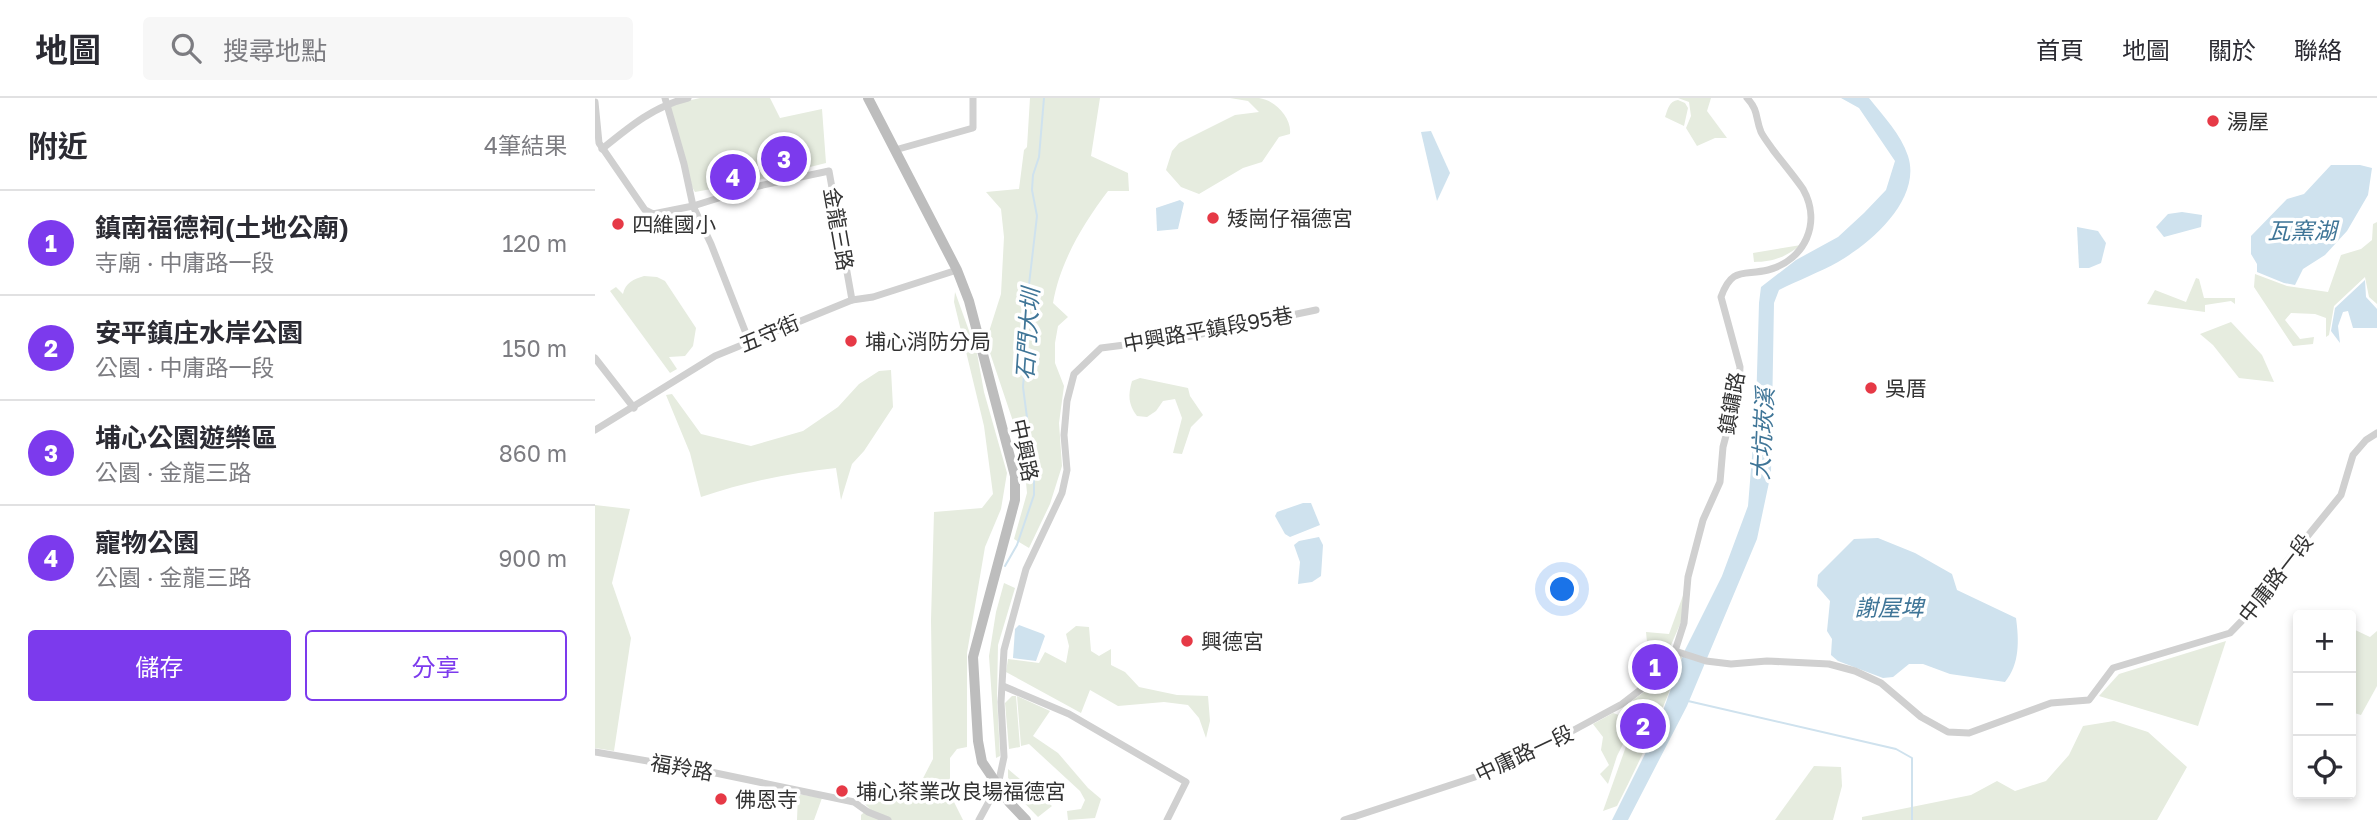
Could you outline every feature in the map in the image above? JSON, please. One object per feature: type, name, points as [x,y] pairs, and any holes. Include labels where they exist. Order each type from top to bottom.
[{"type":"street","points":[[602,149],[666,101],[688,98]]},
{"type":"street","name":"中興路","points":[[868,98],[957,270],[969,301],[1014,476],[1014,500],[973,657],[978,741],[982,762],[1009,802],[1026,820]]},
{"type":"street","points":[[895,150],[972,128],[973,98]]},
{"type":"street","name":"鎮鏞路","points":[[1678,652],[1688,577],[1703,520],[1720,482],[1723,447],[1739,386],[1740,367],[1721,297],[1724,287],[1741,272],[1768,270],[1785,262],[1801,250],[1810,233],[1811,216],[1804,191],[1761,133],[1756,109],[1747,98]]},
{"type":"street","points":[[666,101],[684,164],[692,206],[711,244],[750,341]]},
{"type":"street","points":[[595,102],[596,133],[602,149],[645,210],[653,214],[692,206]]},
{"type":"street","name":"金龍三路","points":[[692,206],[754,187],[829,171],[852,300]]},
{"type":"street","name":"五守街","points":[[595,430],[715,356],[852,300],[873,297],[957,270]]},
{"type":"street","name":"中興路平鎮段95巷","points":[[998,785],[1004,757],[1001,702],[1004,650],[1026,569],[1062,493],[1067,470],[1064,435],[1067,401],[1074,374],[1101,348],[1187,337],[1316,310]]},
{"type":"street","points":[[595,358],[634,408]]},
{"type":"street","name":"中庸路一段","points":[[1344,820],[1481,775],[1494,764],[1560,737],[1636,694],[1657,677],[1678,652],[1706,662],[1829,664],[1855,671],[1881,683],[1921,717],[1948,732],[1969,733],[2051,703],[2089,700],[2113,668],[2230,633],[2262,600],[2284,565],[2341,495],[2353,455],[2366,440],[2377,433]]},
{"type":"street","points":[[1003,686],[1069,714],[1187,782],[1167,820]]},
{"type":"street","name":"福羚路","points":[[595,752],[706,771],[854,802],[868,812],[888,820]]},
{"type":"street","points":[[979,820],[998,785]]},
{"type":"shaded area","points":[[700,98],[770,98],[780,118],[822,109],[826,163],[695,192],[689,182],[670,105]]},
{"type":"shaded area","points":[[1030,98],[1100,98],[1091,156],[1128,173],[1129,191],[1108,191],[1074,244],[1056,288],[1053,303],[1068,317],[1058,326],[1055,343],[1055,363],[1064,386],[1059,423],[1062,466],[1050,504],[1029,548],[1014,539],[1027,493],[1023,451],[986,341],[1001,294],[1004,237],[1001,209],[986,192],[1019,189],[1024,150],[1027,147]]},
{"type":"shaded area","points":[[1230,98],[1259,98],[1271,102],[1285,116],[1290,134],[1279,137],[1262,162],[1243,168],[1199,194],[1181,187],[1166,170],[1172,151],[1179,143],[1235,115],[1259,112],[1248,101]]},
{"type":"shaded area","points":[[1678,98],[1711,98],[1707,111],[1727,138],[1715,138],[1697,146],[1686,128],[1691,116],[1689,102]]},
{"type":"shaded area","points":[[1678,100],[1688,108],[1684,126],[1665,117],[1671,104]]},
{"type":"shaded area","points":[[2377,222],[2377,304],[2369,297],[2365,277],[2334,306],[2329,335],[2326,337],[2326,318],[2315,314],[2291,313],[2285,320],[2300,339],[2314,337],[2313,344],[2293,346],[2254,287],[2255,274],[2287,286],[2328,292],[2341,255],[2361,249],[2372,240],[2373,224]]},
{"type":"shaded area","points":[[1801,245],[1779,258],[1754,262],[1753,253]]},
{"type":"shaded area","points":[[644,276],[665,281],[696,328],[693,346],[685,356],[669,357],[677,369],[670,373],[610,291],[616,287],[623,294],[631,282]]},
{"type":"shaded area","points":[[2196,278],[2199,279],[2204,298],[2235,298],[2235,304],[2231,301],[2205,305],[2205,312],[2147,304],[2155,290],[2186,302]]},
{"type":"shaded area","points":[[955,292],[977,353],[984,392],[1007,473],[1001,509],[985,547],[967,653],[967,747],[957,749],[950,758],[950,794],[963,820],[861,820],[861,815],[869,808],[858,798],[855,791],[897,798],[918,788],[933,759],[931,620],[934,512],[982,508],[993,494],[984,426],[954,302]]},
{"type":"shaded area","points":[[2231,322],[2262,355],[2274,382],[2239,378],[2213,345],[2200,334]]},
{"type":"shaded area","points":[[891,370],[893,407],[864,451],[852,464],[841,500],[836,468],[768,479],[701,497],[690,453],[666,395],[672,394],[701,434],[751,446],[803,431],[838,407],[859,384],[879,371]]},
{"type":"shaded area","points":[[1140,378],[1188,388],[1190,396],[1203,415],[1191,427],[1182,454],[1173,453],[1182,418],[1175,399],[1163,401],[1156,411],[1147,417],[1137,416],[1134,412],[1130,403],[1130,391],[1132,381]]},
{"type":"shaded area","points":[[595,505],[630,509],[612,583],[631,638],[614,751],[595,748]]},
{"type":"shaded area","points":[[1004,583],[1015,588],[998,645],[1000,756],[996,758],[989,656]]},
{"type":"shaded area","points":[[1685,590],[1681,622],[1661,668],[1659,662],[1649,662],[1646,632],[1669,634]]},
{"type":"shaded area","points":[[1076,626],[1089,627],[1091,651],[1099,656],[1111,649],[1111,665],[1125,672],[1139,687],[1177,695],[1208,696],[1210,721],[1206,738],[1199,718],[1188,705],[1164,702],[1118,706],[1090,690],[1081,713],[1006,672],[1008,659],[1039,663],[1045,652],[1066,663],[1069,646],[1066,634]]},
{"type":"shaded area","points":[[2356,630],[2370,637],[2377,631],[2377,686],[2361,715],[2356,714]]},
{"type":"shaded area","points":[[2226,641],[2198,726],[2099,696],[2119,674]]},
{"type":"shaded area","points":[[1680,656],[1682,657],[1660,714],[1626,788],[1617,806],[1603,811],[1629,738],[1629,718],[1635,705],[1633,700],[1661,680]]},
{"type":"shaded area","points":[[1012,696],[1016,696],[1020,747],[1009,749],[1005,703]]},
{"type":"shaded area","points":[[1017,696],[1050,711],[1033,736],[1058,753],[1101,799],[1095,818],[1068,820],[1067,811],[1081,809],[1085,800],[1080,791],[1029,744],[1021,746]]},
{"type":"shaded area","points":[[1613,713],[1625,717],[1627,736],[1608,784],[1600,774],[1609,765],[1601,750],[1603,737],[1593,724]]},
{"type":"shaded area","points":[[2114,721],[2148,732],[2187,767],[2157,820],[1862,820],[1862,817],[1971,795],[1997,781],[2015,791],[2046,781],[2069,755],[2083,726]]},
{"type":"shaded area","points":[[1814,766],[1841,767],[1842,786],[1833,820],[1775,820]]},
{"type":"shaded area","points":[[1008,769],[1052,806],[1038,817],[1008,786]]},
{"type":"shaded area","points":[[798,794],[822,798],[814,820],[797,820]]},
{"type":"water","name":"大坑崁溪","points":[[1841,98],[1869,98],[1891,126],[1908,156],[1908,188],[1891,218],[1865,243],[1838,262],[1779,290],[1774,303],[1771,473],[1757,539],[1687,706],[1628,820],[1612,820],[1653,738],[1685,650],[1722,576],[1748,506],[1756,408],[1761,287],[1796,260],[1838,237],[1886,190],[1895,161],[1859,108]]},
{"type":"water","points":[[1431,131],[1450,173],[1437,201],[1421,132]]},
{"type":"water","name":"瓦窯湖","points":[[2331,165],[2360,165],[2372,168],[2368,195],[2347,231],[2325,255],[2303,269],[2295,285],[2257,272],[2257,264],[2251,254],[2251,236],[2287,199],[2304,194]]},
{"type":"water","points":[[1180,200],[1184,203],[1178,229],[1157,231],[1156,208]]},
{"type":"water","points":[[2182,212],[2202,215],[2201,227],[2164,237],[2156,227],[2168,214]]},
{"type":"water","points":[[2077,227],[2098,231],[2106,243],[2101,263],[2089,268],[2079,268]]},
{"type":"water","points":[[2365,280],[2366,297],[2377,309],[2377,328],[2353,328],[2348,311],[2343,312],[2338,326],[2340,343],[2331,331],[2335,308]]},
{"type":"water","points":[[1311,503],[1320,525],[1290,537],[1285,534],[1275,516],[1277,512]]},
{"type":"water","points":[[1319,537],[1323,545],[1321,576],[1312,582],[1298,584],[1300,562],[1294,545],[1299,541]]},
{"type":"water","name":"謝屋埤","points":[[1878,538],[1915,553],[1952,574],[1957,590],[2016,618],[2016,660],[2005,682],[1950,674],[1923,664],[1909,664],[1893,677],[1883,678],[1838,661],[1831,655],[1832,639],[1827,631],[1830,601],[1817,586],[1818,575],[1854,539]]},
{"type":"water","points":[[1019,625],[1045,636],[1036,661],[1013,658],[1015,629]]},
{"type":"waterway","name":"石門大圳","points":[[1005,566],[1017,545],[1034,495],[1034,471],[1023,387],[1028,293],[1037,216],[1032,190],[1033,175],[1039,157],[1044,98]]},
{"type":"waterway","points":[[1688,701],[1896,749],[1912,758],[1912,820]]},
{"type":"place","name":"湯屋","points":[[2213,121]]},
{"type":"place","name":"埔心公園遊樂區","points":[[784,159]]},
{"type":"place","name":"寵物公園","points":[[733,177]]},
{"type":"place","name":"矮崗仔福德宮","points":[[1213,218]]},
{"type":"place","name":"四維國小","points":[[618,224]]},
{"type":"place","name":"埔心消防分局","points":[[851,341]]},
{"type":"place","name":"吳厝","points":[[1871,388]]},
{"type":"place","name":"興德宮","points":[[1187,641]]},
{"type":"place","name":"鎮南福德祠(土地公廟)","points":[[1655,667]]},
{"type":"place","name":"安平鎮庄水岸公園","points":[[1643,726]]},
{"type":"place","name":"埔心茶業改良場福德宮","points":[[842,791]]},
{"type":"place","name":"佛恩寺","points":[[721,799]]}]
